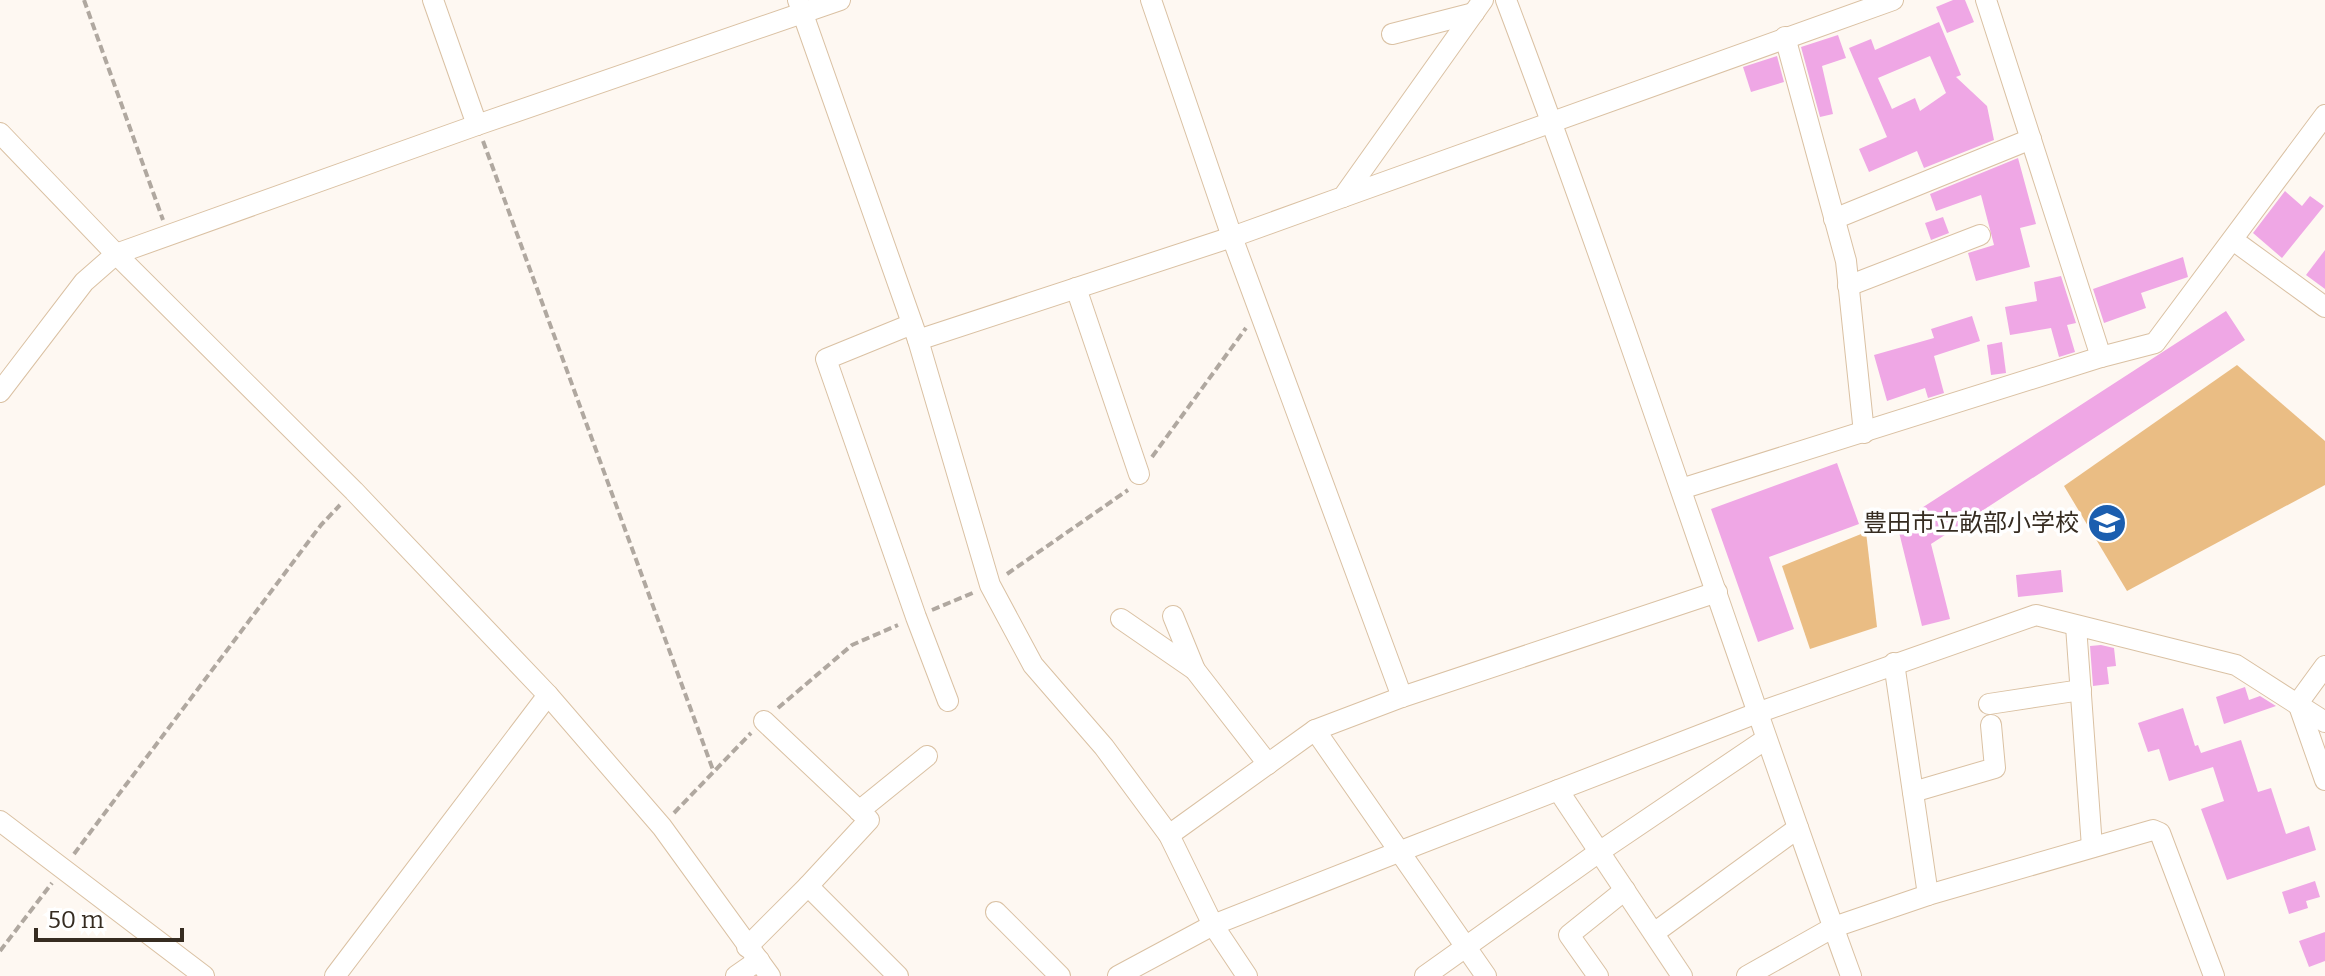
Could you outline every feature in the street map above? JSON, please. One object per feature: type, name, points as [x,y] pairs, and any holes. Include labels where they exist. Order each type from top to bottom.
[{"type":"street","points":[[433,0],[477,125]]},
{"type":"street","points":[[0,392],[84,282],[116,254],[800,7],[840,0]]},
{"type":"street","points":[[1151,0],[1232,237],[1402,697]]},
{"type":"street","points":[[1506,0],[1551,120],[1851,976]]},
{"type":"street","points":[[948,701],[826,359],[1076,288],[1232,237],[1551,120],[1893,0]]},
{"type":"street","points":[[1986,0],[2101,357]]},
{"type":"street","points":[[1343,197],[1478,6]]},
{"type":"street","points":[[1392,34],[1478,6]]},
{"type":"street","points":[[800,7],[915,332],[990,585],[1033,665],[1104,747],[1169,835],[1213,925],[1247,976]]},
{"type":"street","points":[[1785,37],[1846,261],[1864,433]]},
{"type":"street","points":[[1681,489],[2101,357],[2155,343],[2325,115]]},
{"type":"street","points":[[0,133],[116,254],[354,491],[548,695],[662,827],[758,961]]},
{"type":"street","points":[[1834,219],[2031,139]]},
{"type":"street","points":[[1848,286],[1980,235]]},
{"type":"street","points":[[2233,240],[2325,307]]},
{"type":"street","points":[[1076,288],[1139,474]]},
{"type":"street","points":[[1169,835],[1315,730],[1402,697],[1717,592]]},
{"type":"street","points":[[1118,976],[1213,925],[1401,851],[1757,713],[2036,615],[2236,665],[2325,722]]},
{"type":"street","points":[[1173,616],[1195,670],[1268,764]]},
{"type":"street","points":[[1121,619],[1195,670]]},
{"type":"street","points":[[2076,626],[2092,847]]},
{"type":"street","points":[[1894,663],[1928,895]]},
{"type":"street","points":[[2298,703],[2325,666]]},
{"type":"street","points":[[1913,792],[1995,768],[1990,714],[2081,690]]},
{"type":"street","points":[[337,975],[548,695]]},
{"type":"street","points":[[2298,703],[2325,780]]},
{"type":"street","points":[[736,976],[758,961],[808,886],[869,820],[764,721]]},
{"type":"street","points":[[1315,730],[1486,976]]},
{"type":"street","points":[[1425,976],[1599,852],[1766,739]]},
{"type":"street","points":[[859,811],[927,756]]},
{"type":"street","points":[[1558,790],[1682,976]]},
{"type":"street","points":[[0,821],[204,976]]},
{"type":"street","points":[[1654,933],[1798,828]]},
{"type":"street","points":[[1747,976],[1834,927],[1928,895],[2153,830],[2160,833],[2214,976]]},
{"type":"street","points":[[808,886],[898,976]]},
{"type":"street","points":[[1598,976],[1569,935],[1625,890]]},
{"type":"street","points":[[996,912],[1060,976]]},
{"type":"path","points":[[84,0],[169,236]]},
{"type":"path","points":[[477,125],[713,770]]},
{"type":"path","points":[[0,951],[321,525],[354,491]]},
{"type":"path","points":[[662,827],[713,770],[764,721],[852,645],[990,585]]},
{"type":"shaded area","points":[[2237,365],[2325,441],[2325,485],[2127,591],[2064,486]]},
{"type":"shaded area","points":[[1866,532],[1877,627],[1810,649],[1782,566]]},
{"type":"building","points":[[1953,0],[1965,0],[1974,22],[1947,33],[1936,7]]},
{"type":"building","points":[[1939,22],[1961,75],[1956,77],[1987,106],[1994,140],[1924,168],[1917,151],[1869,172],[1859,149],[1887,137],[1849,48],[1871,39],[1875,50]],"holes":[[[1930,56],[1946,93],[1920,111],[1915,98],[1892,109],[1878,78]]]},
{"type":"building","points":[[1838,35],[1846,58],[1822,66],[1833,114],[1820,117],[1801,47]]},
{"type":"building","points":[[1777,56],[1784,82],[1751,92],[1743,67]]},
{"type":"building","points":[[2018,158],[2036,224],[2020,228],[2030,267],[1976,281],[1968,253],[1994,245],[1981,195],[1936,211],[1930,194]]},
{"type":"building","points":[[2285,191],[2302,206],[2310,196],[2324,206],[2282,258],[2253,233]]},
{"type":"building","points":[[1943,217],[1949,233],[1931,240],[1925,223]]},
{"type":"building","points":[[2325,250],[2325,289],[2306,275]]},
{"type":"building","points":[[2183,257],[2188,277],[2141,293],[2146,308],[2104,323],[2093,289]]},
{"type":"building","points":[[2061,276],[2076,323],[2067,325],[2075,352],[2059,357],[2051,328],[2010,335],[2005,307],[2037,301],[2034,282]]},
{"type":"building","points":[[2226,311],[2245,340],[1931,544],[1950,619],[1922,626],[1897,524]]},
{"type":"building","points":[[1972,316],[1980,341],[1934,356],[1944,393],[1928,398],[1925,388],[1887,401],[1874,355],[1934,338],[1931,329]]},
{"type":"building","points":[[2002,342],[2006,373],[1991,375],[1987,345]]},
{"type":"building","points":[[1837,463],[1859,524],[1769,557],[1794,629],[1758,642],[1711,509]]},
{"type":"building","points":[[2061,570],[2063,592],[2018,597],[2016,575]]},
{"type":"building","points":[[2090,646],[2114,648],[2116,666],[2107,667],[2109,684],[2093,686]]},
{"type":"building","points":[[2245,687],[2249,700],[2260,696],[2276,706],[2224,724],[2216,697]]},
{"type":"building","points":[[2183,708],[2195,746],[2198,745],[2201,753],[2241,740],[2258,792],[2271,788],[2286,834],[2309,826],[2316,850],[2227,880],[2201,809],[2224,801],[2213,767],[2169,781],[2159,749],[2148,752],[2138,723]]},
{"type":"building","points":[[2315,881],[2320,897],[2306,901],[2308,908],[2289,914],[2282,892]]},
{"type":"building","points":[[2325,932],[2325,961],[2309,967],[2299,941]]},
{"type":"place","name":"豊田市立畝部小学校","points":[[2107,523]]}]
